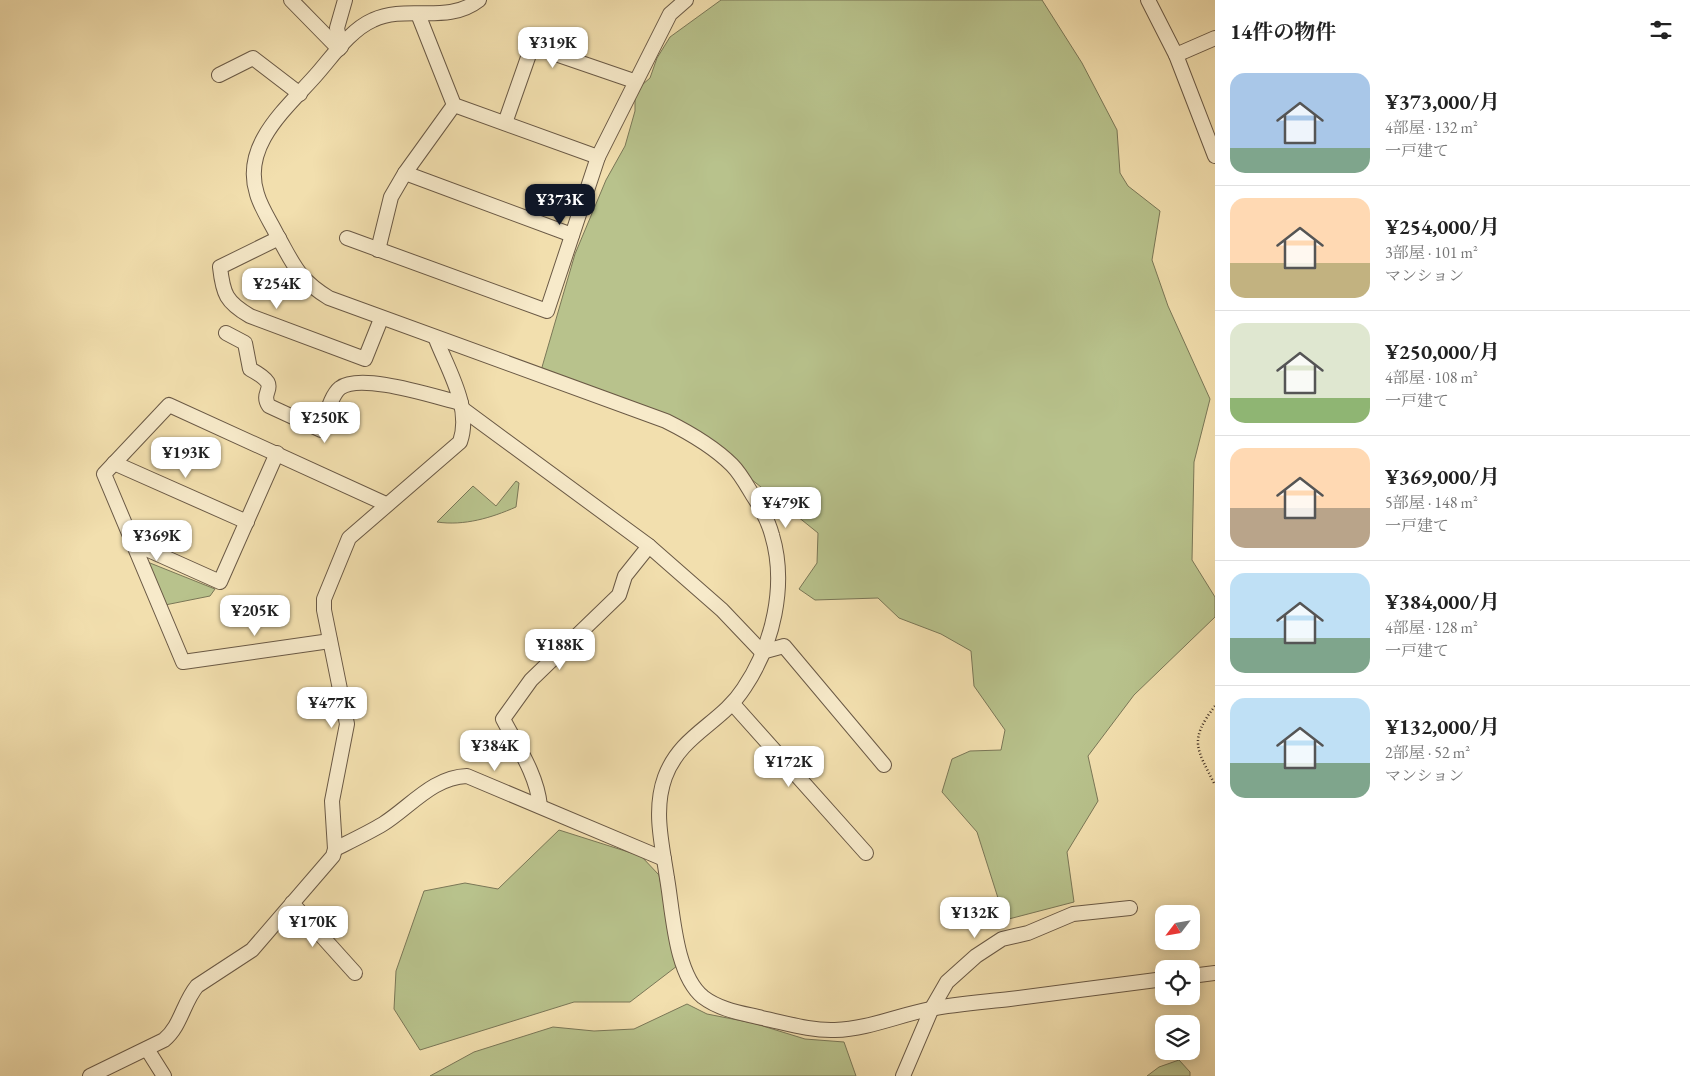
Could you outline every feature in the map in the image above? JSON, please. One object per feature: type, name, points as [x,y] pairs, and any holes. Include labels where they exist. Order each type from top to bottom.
[{"type":"street","points":[[291,0],[340,48]]},
{"type":"street","points":[[340,48],[337,28],[345,0]]},
{"type":"street","points":[[479,0],[463,10],[451,13],[386,15],[362,26],[340,48],[265,134],[254,158],[253,172],[256,192],[295,268],[313,288],[328,298],[381,319],[666,421],[692,434],[734,467],[762,510],[772,533],[776,554],[777,596],[773,623],[762,652],[745,687],[733,704],[685,743],[673,758],[658,804],[664,859],[679,951],[686,974],[701,996],[726,1009],[806,1028],[834,1030],[858,1027],[932,1008],[1155,980]]},
{"type":"street","points":[[1148,0],[1176,55],[1215,156]]},
{"type":"street","points":[[347,238],[547,311],[598,157],[634,81],[677,1]]},
{"type":"street","points":[[418,14],[454,105],[598,157]]},
{"type":"street","points":[[1176,55],[1215,38]]},
{"type":"street","points":[[505,123],[532,46],[634,81]]},
{"type":"street","points":[[219,75],[253,58],[300,94]]},
{"type":"street","points":[[378,250],[391,197],[405,173],[454,105]]},
{"type":"street","points":[[405,173],[572,235]]},
{"type":"street","points":[[279,238],[220,267],[223,291],[238,309],[250,316],[365,359],[381,319]]},
{"type":"street","points":[[226,334],[245,343],[250,369],[265,377],[269,386],[266,401],[269,406],[321,430],[336,393],[348,383],[371,382],[462,407],[649,546],[722,610],[762,652]]},
{"type":"street","points":[[90,1076],[146,1049],[170,1035],[197,986],[252,950],[333,856],[335,849],[332,801],[347,724],[324,610],[324,599],[346,543],[386,504],[455,448],[462,436],[462,407],[436,339]]},
{"type":"street","points":[[330,641],[183,662],[104,474],[169,404],[386,504]]},
{"type":"street","points":[[133,543],[220,582],[276,453]]},
{"type":"street","points":[[114,463],[247,522]]},
{"type":"street","points":[[540,806],[539,793],[531,772],[503,719],[531,680],[619,595],[625,576],[649,546]]},
{"type":"street","points":[[762,652],[784,646],[884,765]]},
{"type":"street","points":[[733,704],[866,853]]},
{"type":"street","points":[[335,849],[383,824],[421,795],[457,776],[467,776],[664,859]]},
{"type":"street","points":[[292,903],[355,973]]},
{"type":"street","points":[[903,1076],[932,1008],[947,982],[976,956],[1002,939],[1028,932],[1073,914],[1130,908]]},
{"type":"street","points":[[1200,975],[1215,973]]},
{"type":"street","points":[[146,1049],[164,1076]]},
{"type":"path","points":[[1215,706],[1205,720],[1197,737],[1198,751],[1215,785]]},
{"type":"green space","points":[[721,0],[1042,0],[1082,63],[1117,130],[1120,173],[1128,186],[1160,211],[1152,260],[1168,306],[1210,399],[1194,462],[1192,560],[1215,597],[1215,617],[1134,695],[1088,756],[1098,801],[1067,852],[1074,902],[1005,920],[977,832],[942,792],[952,759],[970,751],[1001,750],[1005,730],[974,686],[971,651],[941,634],[899,618],[878,598],[815,600],[799,589],[817,563],[818,533],[720,454],[683,429],[540,374],[575,254],[606,180],[625,146],[635,111],[635,91],[650,78],[657,58],[670,37]]},
{"type":"green space","points":[[516,481],[519,483],[516,507],[497,515],[467,522],[437,522],[473,486],[496,506]]},
{"type":"green space","points":[[140,559],[215,589],[210,596],[160,606]]},
{"type":"green space","points":[[559,830],[641,856],[659,875],[677,966],[630,1002],[574,1002],[420,1050],[394,1009],[396,971],[424,891],[465,883],[498,889]]},
{"type":"green space","points":[[687,1004],[707,1014],[753,1023],[805,1039],[844,1042],[856,1076],[430,1076],[474,1052],[553,1027],[594,1031],[634,1029]]},
{"type":"green space","points":[[1179,1060],[1190,1072],[1190,1076],[1147,1076],[1159,1067]]}]
